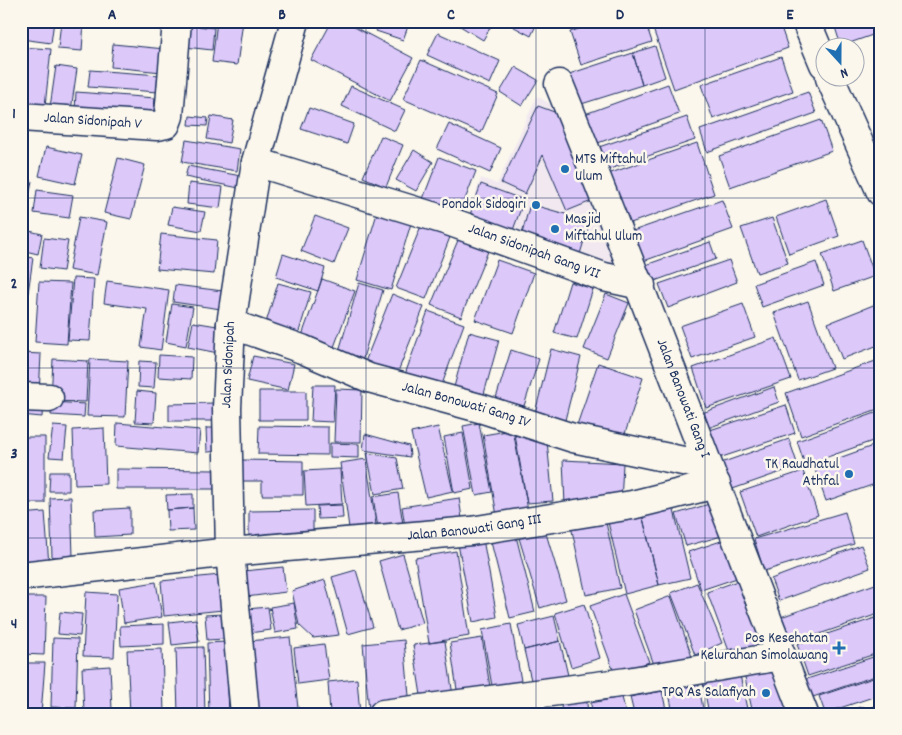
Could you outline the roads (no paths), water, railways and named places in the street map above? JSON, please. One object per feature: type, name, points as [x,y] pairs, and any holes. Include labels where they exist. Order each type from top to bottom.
[{"type":"street","name":"Jalan Sidonipah V","points":[[21,117],[157,126],[166,124],[170,116],[177,21]]},
{"type":"street","name":"Jalan Sidonipah","points":[[245,714],[230,552],[227,408],[231,324],[256,162],[295,21]]},
{"type":"street","points":[[806,21],[814,40]]},
{"type":"street","name":"Jalan Banowati Gang I","points":[[559,84],[641,285],[711,475],[804,714]]},
{"type":"street","points":[[834,88],[881,192]]},
{"type":"street","name":"Jalan Sidonipah Gang VII","points":[[256,162],[448,221],[604,277],[641,285]]},
{"type":"street","name":"Jalan Bonowati Gang IV","points":[[231,324],[302,349],[369,378],[483,409],[573,438],[711,475]]},
{"type":"street","points":[[21,397],[49,398]]},
{"type":"street","name":"Jalan Banowati Gang III","points":[[21,576],[230,552],[470,531],[632,505],[711,475]]},
{"type":"street","points":[[383,714],[618,683],[781,656]]},
{"type":"place","name":"MTS Miftahul Ulum","points":[[565,169]]},
{"type":"place","name":"Pondok Sidogiri","points":[[536,205]]},
{"type":"place","name":"Masjid Miftahul Ulum","points":[[555,229]]},
{"type":"place","name":"TK Raudhatul Athfal","points":[[849,474]]},
{"type":"place","name":"Pos Kesehatan Kelurahan Simolawang","points":[[839,648]]},
{"type":"place","name":"TPQ As Salafiyah","points":[[766,693]]}]
